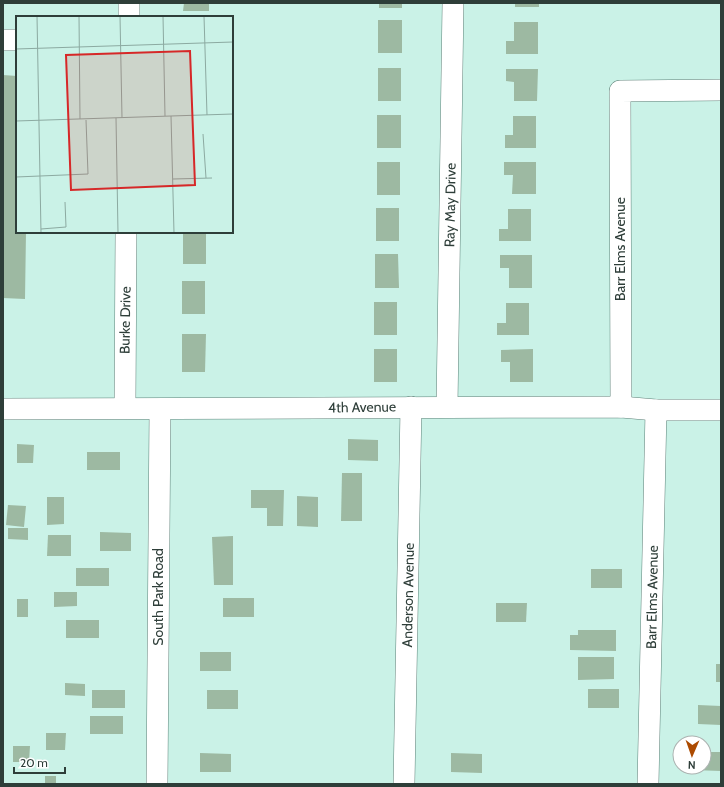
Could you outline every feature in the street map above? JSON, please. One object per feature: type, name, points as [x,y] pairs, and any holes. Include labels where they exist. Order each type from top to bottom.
[{"type":"street","points":[[128,16],[129,3]]},
{"type":"street","name":"Ray May Drive","points":[[447,407],[454,3]]},
{"type":"street","points":[[3,40],[16,40]]},
{"type":"street","name":"Barr Elms Avenue","points":[[621,407],[620,91],[721,90]]},
{"type":"street","name":"Burke Drive","points":[[124,408],[126,233]]},
{"type":"street","name":"Anderson Avenue","points":[[404,784],[411,407]]},
{"type":"street","name":"4th Avenue","points":[[3,409],[621,407],[656,410],[721,410]]},
{"type":"street","name":"South Park Road","points":[[157,784],[160,409]]},
{"type":"street","name":"Barr Elms Avenue","points":[[648,784],[656,410]]},
{"type":"building","points":[[184,3],[209,3],[209,11],[183,11]]},
{"type":"building","points":[[379,3],[402,3],[402,8],[379,8]]},
{"type":"building","points":[[515,3],[539,3],[539,7],[515,7]]},
{"type":"building","points":[[378,20],[402,20],[402,53],[378,53]]},
{"type":"building","points":[[514,22],[538,22],[538,54],[506,54],[506,41],[514,41]]},
{"type":"building","points":[[378,68],[401,68],[401,101],[378,101]]},
{"type":"building","points":[[506,69],[538,69],[537,101],[514,101],[514,82],[506,81]]},
{"type":"building","points":[[3,75],[16,76],[16,233],[26,233],[25,299],[3,298]]},
{"type":"building","points":[[377,115],[401,115],[401,148],[377,148]]},
{"type":"building","points":[[513,116],[536,116],[536,148],[505,148],[505,135],[513,135]]},
{"type":"building","points":[[377,162],[400,162],[400,195],[377,195]]},
{"type":"building","points":[[504,162],[536,162],[536,194],[512,194],[513,175],[504,175]]},
{"type":"building","points":[[376,208],[399,208],[399,241],[376,241]]},
{"type":"building","points":[[508,209],[531,209],[531,241],[499,241],[499,229],[508,229]]},
{"type":"building","points":[[183,233],[206,233],[206,264],[183,264]]},
{"type":"building","points":[[375,254],[398,254],[399,288],[375,288]]},
{"type":"building","points":[[500,255],[532,255],[532,288],[509,288],[509,268],[500,268]]},
{"type":"building","points":[[182,281],[205,281],[205,314],[182,314]]},
{"type":"building","points":[[374,302],[397,302],[397,335],[374,335]]},
{"type":"building","points":[[506,303],[529,303],[529,335],[497,335],[497,323],[506,323]]},
{"type":"building","points":[[182,334],[206,334],[205,372],[182,372]]},
{"type":"building","points":[[374,349],[397,349],[397,382],[374,382]]},
{"type":"building","points":[[533,349],[533,382],[510,382],[510,362],[501,362],[501,350]]},
{"type":"building","points":[[348,439],[378,440],[378,461],[348,460]]},
{"type":"building","points":[[17,444],[34,445],[33,463],[17,463]]},
{"type":"building","points":[[87,452],[120,452],[120,470],[87,470]]},
{"type":"building","points":[[342,473],[362,473],[362,521],[341,521]]},
{"type":"building","points":[[251,490],[284,490],[283,526],[267,526],[267,508],[251,508]]},
{"type":"building","points":[[297,496],[318,497],[318,527],[297,526]]},
{"type":"building","points":[[47,497],[64,497],[64,524],[47,525]]},
{"type":"building","points":[[8,505],[26,506],[24,527],[6,525]]},
{"type":"building","points":[[8,528],[28,528],[28,540],[8,539]]},
{"type":"building","points":[[100,532],[131,533],[131,551],[100,551]]},
{"type":"building","points":[[48,535],[71,535],[71,556],[47,556]]},
{"type":"building","points":[[233,536],[233,585],[214,585],[212,537]]},
{"type":"building","points":[[76,568],[109,568],[109,586],[76,586]]},
{"type":"building","points":[[591,569],[622,569],[622,588],[591,588]]},
{"type":"building","points":[[54,592],[77,592],[77,606],[54,607]]},
{"type":"building","points":[[223,598],[254,598],[254,617],[223,617]]},
{"type":"building","points":[[17,599],[28,599],[28,617],[17,617]]},
{"type":"building","points":[[496,603],[527,603],[526,622],[496,622]]},
{"type":"building","points":[[66,620],[99,620],[99,638],[66,638]]},
{"type":"building","points":[[578,630],[616,630],[616,651],[570,650],[570,635],[578,635]]},
{"type":"building","points":[[200,652],[231,652],[231,671],[200,671]]},
{"type":"building","points":[[578,657],[614,657],[614,679],[578,680]]},
{"type":"building","points":[[716,664],[721,664],[721,682],[716,682]]},
{"type":"building","points":[[65,683],[85,684],[85,696],[65,695]]},
{"type":"building","points":[[588,689],[619,689],[619,708],[588,708]]},
{"type":"building","points":[[92,690],[125,690],[125,708],[92,708]]},
{"type":"building","points":[[207,690],[238,690],[238,709],[207,709]]},
{"type":"building","points":[[698,705],[721,706],[721,725],[698,724]]},
{"type":"building","points":[[90,716],[123,716],[123,734],[90,734]]},
{"type":"building","points":[[46,733],[66,733],[65,750],[46,750]]},
{"type":"building","points":[[13,746],[30,746],[29,762],[13,762]]},
{"type":"building","points":[[712,752],[721,752],[721,771],[712,771]]},
{"type":"building","points":[[200,753],[231,754],[231,772],[200,772]]},
{"type":"building","points":[[451,753],[482,754],[482,773],[451,772]]},
{"type":"building","points":[[45,776],[56,776],[56,784],[45,784]]}]
